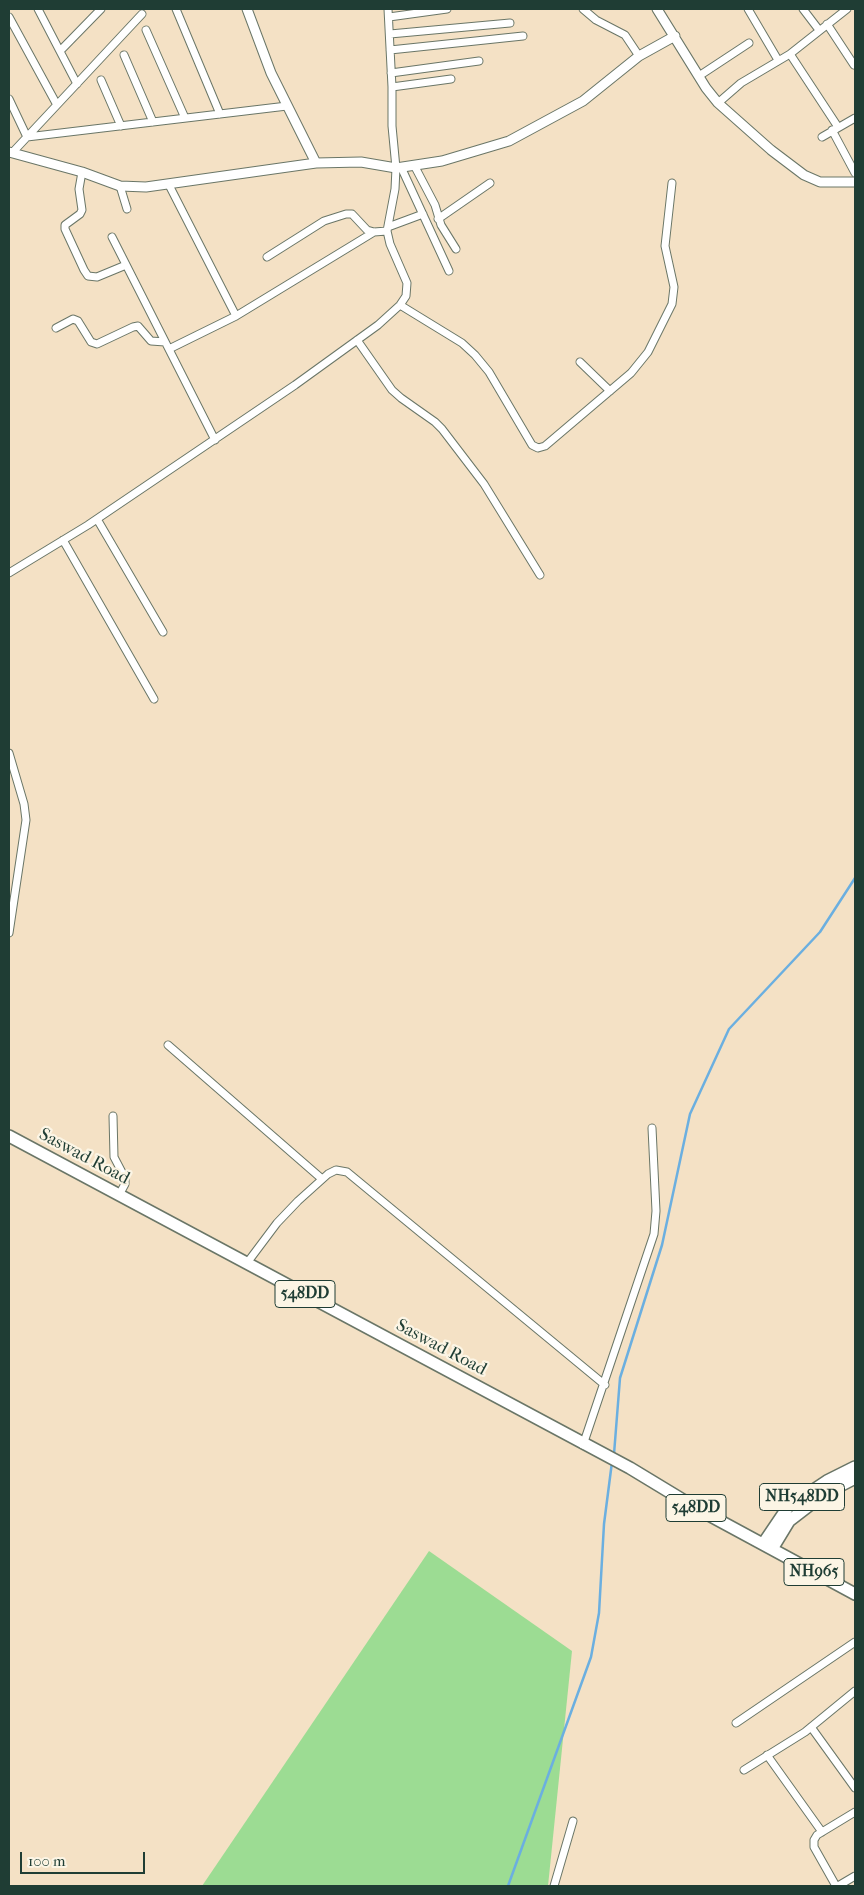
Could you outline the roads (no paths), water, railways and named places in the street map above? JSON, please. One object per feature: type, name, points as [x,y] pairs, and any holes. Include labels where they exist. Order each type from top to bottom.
[{"type":"highway","name":"Saswad Road","points":[[9,1136],[583,1445],[630,1468],[696,1508],[855,1594]]},
{"type":"highway","name":"NH548DD","points":[[768,1546],[788,1507],[832,1478],[855,1467]]},
{"type":"highway","name":"NH548DD","points":[[768,1546],[790,1521],[824,1494],[855,1478]]},
{"type":"street","points":[[38,9],[76,84]]},
{"type":"street","points":[[60,51],[101,9]]},
{"type":"street","points":[[176,9],[220,114]]},
{"type":"street","points":[[246,9],[271,73],[316,163]]},
{"type":"street","points":[[9,573],[97,519],[215,440],[378,325],[400,305],[406,296],[407,283],[390,244],[388,229],[398,167],[392,126],[389,13],[447,9]]},
{"type":"street","points":[[583,9],[596,20],[625,36],[639,56]]},
{"type":"street","points":[[748,9],[778,60]]},
{"type":"street","points":[[802,9],[819,30]]},
{"type":"street","points":[[660,10],[718,104],[771,150],[804,175],[820,182],[855,182]]},
{"type":"street","points":[[718,104],[741,83],[790,54],[843,10]]},
{"type":"street","points":[[11,152],[142,14]]},
{"type":"street","points":[[9,17],[57,105]]},
{"type":"street","points":[[390,34],[510,23]]},
{"type":"street","points":[[827,24],[854,65]]},
{"type":"street","points":[[146,30],[185,118]]},
{"type":"street","points":[[390,50],[523,36]]},
{"type":"street","points":[[11,152],[82,172],[120,186],[146,187],[316,163],[361,162],[398,167],[442,161],[509,141],[583,102],[639,56],[675,36]]},
{"type":"street","points":[[699,76],[749,43]]},
{"type":"street","points":[[790,54],[835,129],[855,173]]},
{"type":"street","points":[[124,55],[153,122]]},
{"type":"street","points":[[391,73],[479,60]]},
{"type":"street","points":[[392,87],[451,79]]},
{"type":"street","points":[[101,80],[121,126]]},
{"type":"street","points":[[9,99],[27,137]]},
{"type":"street","points":[[27,137],[287,106]]},
{"type":"street","points":[[822,137],[855,118]]},
{"type":"street","points":[[414,165],[435,205],[438,219],[456,249]]},
{"type":"street","points":[[398,167],[423,214],[449,270]]},
{"type":"street","points":[[82,172],[79,189],[82,210],[80,214],[65,225],[65,229],[84,270],[88,276],[97,277],[126,265]]},
{"type":"street","points":[[438,219],[490,183]]},
{"type":"street","points":[[400,305],[462,343],[476,355],[489,372],[532,445],[538,448],[545,446],[631,373],[648,352],[672,304],[674,287],[665,246],[672,183]]},
{"type":"street","points":[[170,185],[236,316]]},
{"type":"street","points":[[120,186],[127,208]]},
{"type":"street","points":[[267,257],[324,221],[346,214],[352,214],[366,230],[374,232]]},
{"type":"street","points":[[169,349],[236,316],[374,232],[388,229],[423,214]]},
{"type":"street","points":[[112,237],[215,440]]},
{"type":"street","points":[[56,328],[73,319],[78,321],[91,342],[97,344],[138,326],[151,341],[165,342]]},
{"type":"street","points":[[357,340],[392,390],[442,429],[484,484],[540,575]]},
{"type":"street","points":[[580,362],[610,391]]},
{"type":"street","points":[[97,519],[163,632]]},
{"type":"street","points":[[63,540],[154,699]]},
{"type":"street","points":[[9,753],[24,804],[26,820],[12,892],[9,933]]},
{"type":"street","points":[[168,1045],[322,1180]]},
{"type":"street","points":[[113,1116],[114,1157],[125,1178],[125,1184],[119,1195]]},
{"type":"street","points":[[583,1445],[605,1385],[654,1234],[656,1211],[652,1128]]},
{"type":"street","points":[[247,1263],[277,1223],[298,1201],[336,1170],[347,1172],[605,1385]]},
{"type":"street","points":[[736,1723],[855,1642]]},
{"type":"street","points":[[744,1770],[811,1727],[855,1691]]},
{"type":"street","points":[[811,1727],[855,1788]]},
{"type":"street","points":[[767,1755],[822,1832]]},
{"type":"street","points":[[855,1812],[817,1835],[814,1840],[814,1847],[837,1886],[855,1876]]},
{"type":"street","points":[[554,1886],[573,1821]]},
{"type":"waterway","points":[[614,1454],[620,1378],[662,1245],[690,1114],[729,1029],[820,932],[855,878]]},
{"type":"waterway","points":[[508,1886],[591,1657],[599,1613],[604,1524],[612,1462]]}]
